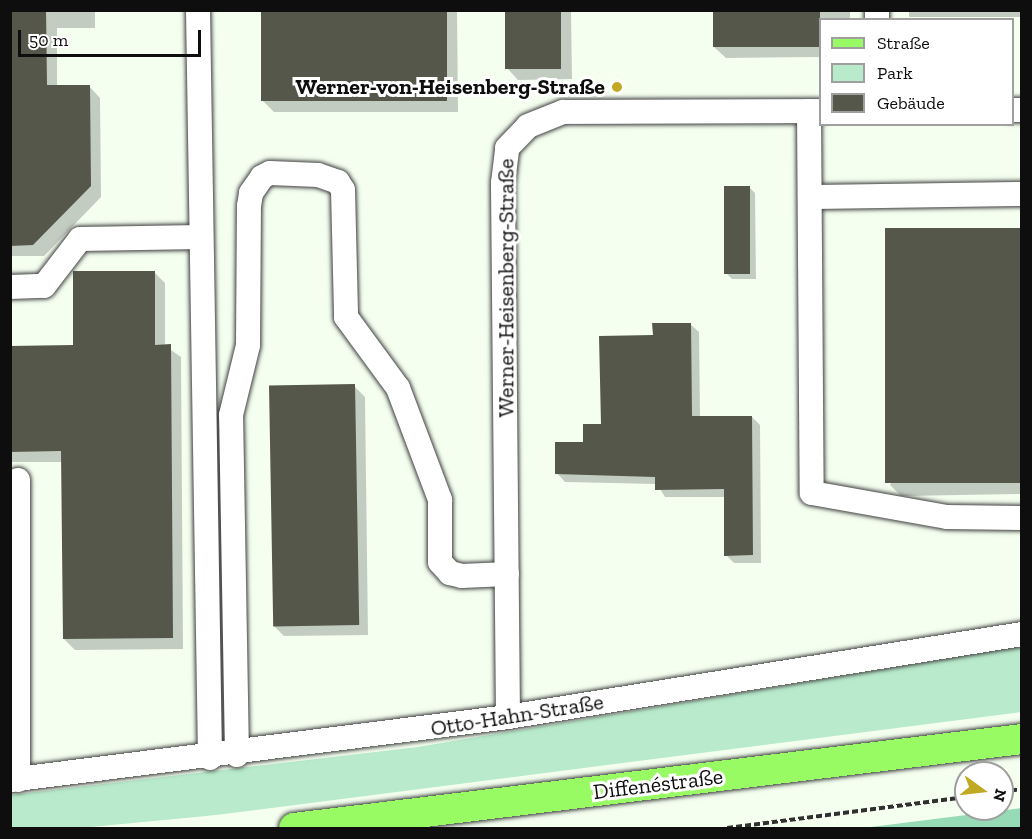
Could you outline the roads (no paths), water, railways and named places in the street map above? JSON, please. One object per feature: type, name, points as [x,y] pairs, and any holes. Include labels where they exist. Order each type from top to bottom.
[{"type":"main road","name":"Diffenéstraße","points":[[294,828],[1022,739]]},
{"type":"street","points":[[198,10],[210,758]]},
{"type":"street","points":[[815,111],[810,197],[812,493],[947,517],[1022,518]]},
{"type":"street","name":"Werner-Heisenberg-Straße","points":[[508,717],[503,183],[507,148],[528,126],[563,112],[815,111]]},
{"type":"street","points":[[237,754],[231,415],[248,345],[249,206],[251,193],[262,177],[270,173],[318,175],[338,182],[343,190],[346,317],[398,388],[440,500],[440,562],[450,573],[462,576],[507,574]]},
{"type":"street","points":[[810,197],[1022,194]]},
{"type":"street","points":[[10,287],[44,286],[80,239],[201,237]]},
{"type":"street","points":[[14,780],[18,480]]},
{"type":"street","name":"Otto-Hahn-Straße","points":[[14,780],[210,758],[508,717],[1022,634]]},
{"type":"place","name":"Werner-von-Heisenberg-Straße","points":[[617,87]]}]
